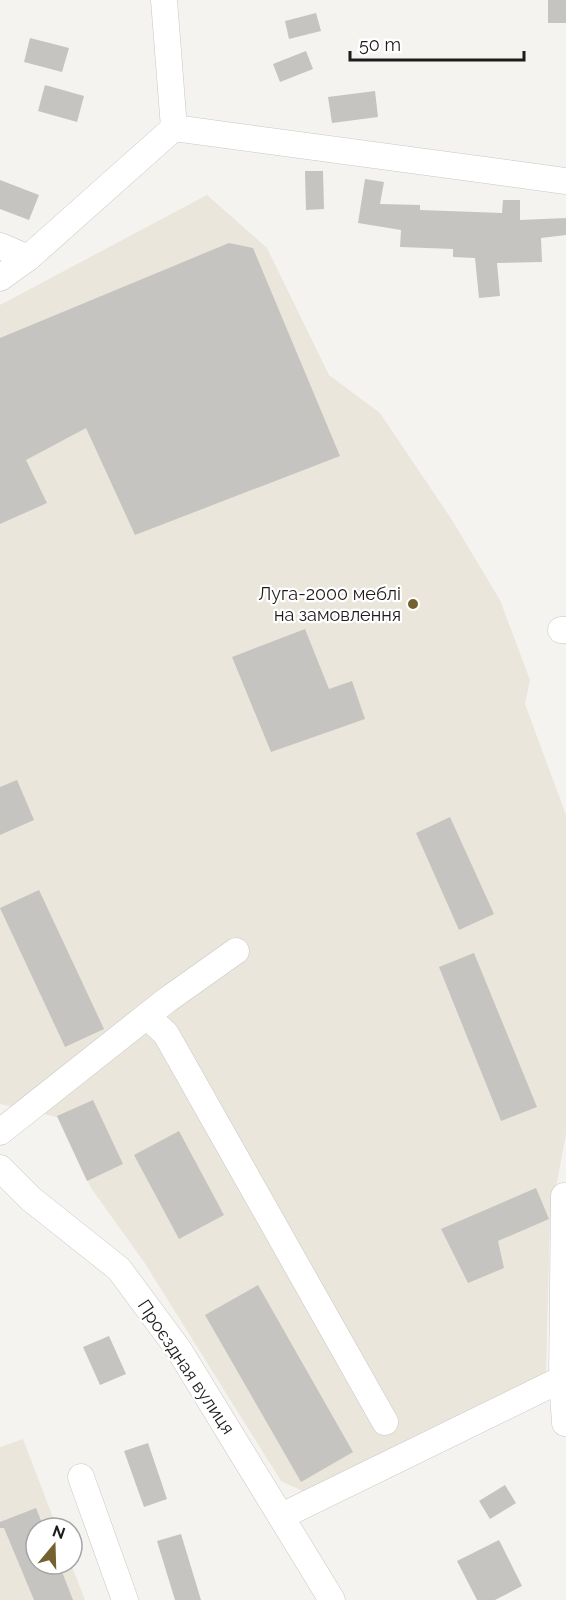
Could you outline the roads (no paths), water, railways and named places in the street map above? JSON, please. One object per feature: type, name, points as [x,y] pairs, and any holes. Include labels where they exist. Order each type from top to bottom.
[{"type":"street","points":[[164,0],[174,128]]},
{"type":"street","points":[[0,278],[28,258],[174,128],[566,181]]},
{"type":"street","points":[[0,246],[28,258]]},
{"type":"street","points":[[0,1132],[147,1016],[236,951]]},
{"type":"street","points":[[147,1016],[166,1035],[385,1422]]},
{"type":"street","name":"Проєздная вулиця","points":[[0,1168],[31,1199],[118,1269],[179,1350],[332,1600]]},
{"type":"street","points":[[564,1196],[562,1379],[565,1423]]},
{"type":"street","points":[[282,1516],[562,1379]]},
{"type":"street","points":[[81,1478],[125,1600]]},
{"type":"place","name":"Луга-2000 меблі на замовлення","points":[[413,604]]}]
